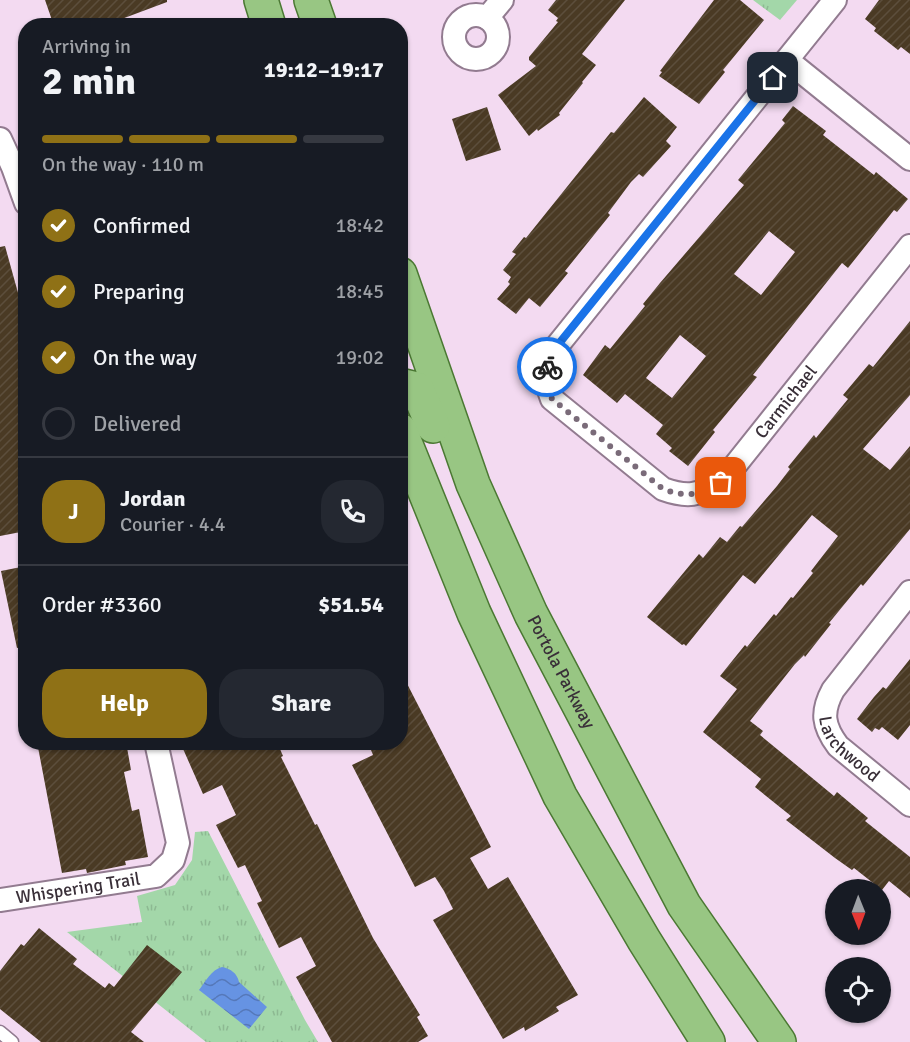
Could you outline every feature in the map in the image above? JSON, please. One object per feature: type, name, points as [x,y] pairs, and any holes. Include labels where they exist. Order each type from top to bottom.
[{"type":"main road","points":[[261,0],[267,18]]},
{"type":"main road","points":[[311,0],[317,18]]},
{"type":"main road","name":"Portola Parkway","points":[[408,297],[472,484],[531,614],[684,905],[778,1042]]},
{"type":"main road","points":[[408,387],[417,389],[444,449],[472,484]]},
{"type":"main road","points":[[408,450],[474,613],[560,796],[644,940],[708,1042]]},
{"type":"street","points":[[488,18],[502,0]]},
{"type":"street","points":[[835,0],[787,60],[910,159]]},
{"type":"street","name":"Carmichael","points":[[787,60],[557,346],[547,368],[546,383],[552,399],[663,489],[683,495],[701,494],[721,483],[910,246]]},
{"type":"street","points":[[0,138],[18,181]]},
{"type":"street","name":"Larchwood","points":[[910,592],[833,690],[825,704],[825,720],[829,733],[838,746],[910,805]]},
{"type":"street","name":"Whispering Trail","points":[[0,901],[156,876],[173,860],[178,843],[158,750]]},
{"type":"lane","points":[[0,1032],[12,1042]]},
{"type":"green space","points":[[753,0],[797,0],[780,20]]},
{"type":"green space","points":[[208,831],[318,1042],[206,1042],[67,932],[142,922],[137,896],[175,885],[192,860],[195,832]]},
{"type":"water","points":[[222,967],[233,972],[239,982],[267,1007],[249,1029],[199,990],[212,973]]},
{"type":"building","points":[[45,0],[167,0],[167,2],[124,18],[51,18]]},
{"type":"building","points":[[556,0],[625,0],[582,54],[596,65],[559,113],[560,115],[529,136],[498,95],[536,66],[529,60],[529,57],[558,22],[556,21],[558,18],[548,10]]},
{"type":"building","points":[[714,0],[740,0],[764,20],[723,70],[725,72],[699,104],[659,76],[662,72],[660,71]]},
{"type":"building","points":[[879,0],[910,0],[910,54],[901,47],[898,50],[874,31],[876,28],[865,19]]},
{"type":"building","points":[[644,97],[677,127],[666,141],[671,146],[643,177],[639,174],[631,182],[608,213],[610,215],[565,271],[568,273],[540,307],[529,298],[516,314],[497,299],[510,284],[508,282],[511,277],[503,270],[516,254],[512,252],[524,237],[526,238],[611,132],[614,133]]},
{"type":"building","points":[[793,106],[826,131],[823,135],[874,175],[876,172],[908,199],[897,212],[894,210],[848,268],[842,263],[753,375],[757,377],[713,430],[715,432],[688,466],[669,451],[672,448],[656,434],[663,425],[625,394],[617,403],[583,375],[605,345],[610,349],[645,306],[643,304],[660,283],[744,185],[738,180],[785,123],[782,120]],"holes":[[[769,231],[795,252],[761,295],[734,274]],[[680,335],[706,356],[672,398],[646,378]]]},
{"type":"building","points":[[487,107],[501,150],[466,161],[452,119]]},
{"type":"building","points":[[5,246],[18,293],[18,533],[0,536],[0,247]]},
{"type":"building","points":[[910,321],[910,395],[863,449],[890,470],[910,446],[910,529],[863,586],[861,584],[805,657],[804,655],[795,664],[750,721],[763,731],[760,735],[834,796],[837,792],[868,818],[865,821],[910,857],[910,898],[891,883],[891,879],[868,879],[854,868],[852,870],[786,820],[791,816],[755,787],[761,779],[703,732],[737,689],[720,676],[774,614],[776,616],[791,597],[793,598],[838,536],[812,515],[755,584],[743,575],[686,646],[647,617],[699,554],[703,558],[720,537],[727,542],[740,526],[742,527],[777,486],[790,469],[788,467],[814,435],[816,438],[848,399],[843,395],[869,364],[873,367]]},
{"type":"building","points":[[18,568],[18,648],[17,648],[1,571]]},
{"type":"building","points":[[910,659],[910,725],[898,740],[882,727],[879,730],[875,728],[872,732],[857,719],[883,687],[886,689]]},
{"type":"building","points":[[408,686],[491,847],[470,858],[488,889],[508,877],[578,995],[556,1007],[559,1011],[525,1031],[524,1027],[503,1039],[433,920],[453,909],[444,891],[435,877],[415,887],[352,765],[373,755],[371,750],[408,750]]},
{"type":"building","points":[[39,750],[127,750],[131,770],[124,772],[132,811],[139,809],[148,857],[125,861],[126,865],[87,873],[86,869],[62,873]]},
{"type":"building","points":[[184,750],[280,750],[283,756],[281,757],[373,938],[420,1015],[417,1017],[428,1036],[418,1042],[332,1042],[296,977],[316,966],[301,937],[279,948],[257,903],[262,901],[245,865],[238,868],[216,825],[236,815],[222,785],[203,794]]},
{"type":"building","points":[[39,928],[77,959],[73,964],[105,988],[109,983],[114,987],[147,945],[182,972],[131,1032],[144,1042],[41,1042],[0,1009],[0,971],[21,944],[24,946]]},
{"type":"way so far","points":[[547,367],[546,383],[552,399],[663,489],[683,495],[701,494],[721,483]]},
{"type":"route","points":[[547,367],[557,346],[773,78]]}]
